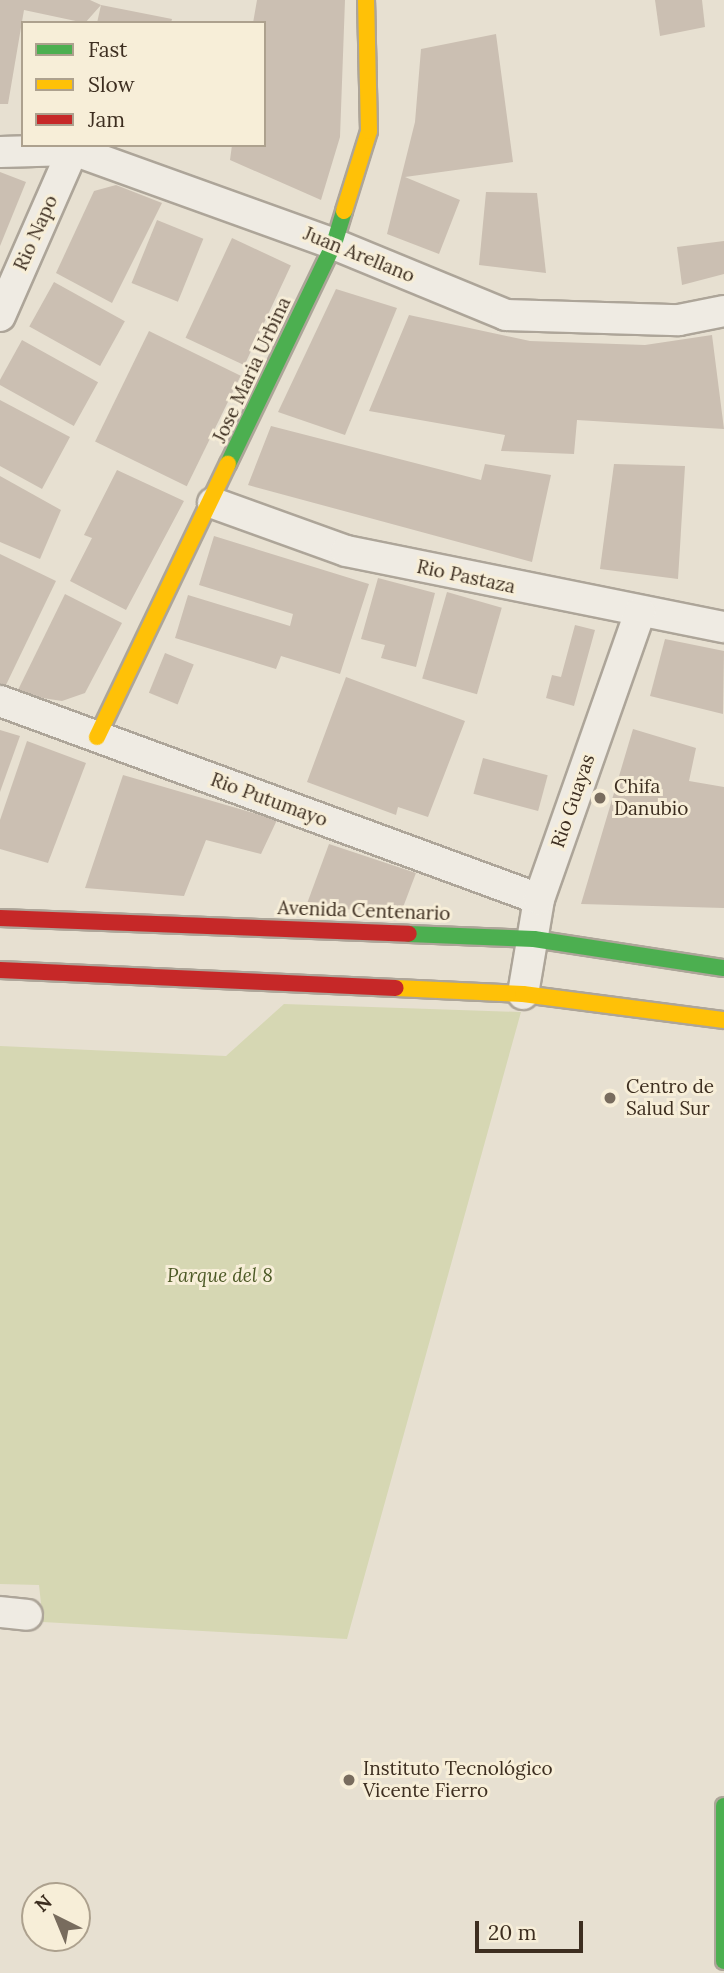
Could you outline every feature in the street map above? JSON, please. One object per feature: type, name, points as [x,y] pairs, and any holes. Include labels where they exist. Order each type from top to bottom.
[{"type":"street","name":"Jose Maria Urbina","points":[[97,737],[213,503],[334,244],[369,131],[366,0]]},
{"type":"street","name":"Juan Arellano","points":[[0,152],[73,150],[334,244],[506,314],[679,320],[724,311]]},
{"type":"street","name":"Rio Napo","points":[[0,316],[73,150]]},
{"type":"street","name":"Rio Pastaza","points":[[213,503],[346,551],[724,627]]},
{"type":"street","name":"Rio Guayas","points":[[523,994],[534,939],[538,899],[640,612]]},
{"type":"street","name":"Rio Putumayo","points":[[0,701],[538,899]]},
{"type":"street","name":"Avenida Centenario","points":[[0,918],[534,939],[724,968]]},
{"type":"street","points":[[0,970],[523,994],[724,1020]]},
{"type":"street","points":[[724,1805],[724,1961]]},
{"type":"green space","name":"Parque del 8","points":[[284,1004],[521,1012],[347,1639],[43,1622],[39,1585],[0,1584],[0,1046],[226,1056]]},
{"type":"building","points":[[0,0],[90,0],[101,5],[87,21],[24,10],[8,104],[0,104]]},
{"type":"building","points":[[257,0],[345,0],[340,137],[321,200],[230,160],[232,147],[266,147],[266,21],[253,21]]},
{"type":"building","points":[[655,0],[702,0],[705,27],[660,36]]},
{"type":"building","points":[[101,5],[172,19],[172,21],[97,21]]},
{"type":"building","points":[[496,34],[513,162],[405,177],[460,200],[439,254],[387,234],[415,122],[421,49]]},
{"type":"building","points":[[0,172],[26,182],[0,246]]},
{"type":"building","points":[[116,185],[162,203],[112,303],[56,273],[94,191]]},
{"type":"building","points":[[486,192],[537,193],[546,273],[479,265]]},
{"type":"building","points":[[157,220],[203,239],[178,302],[132,283]]},
{"type":"building","points":[[232,238],[291,265],[244,365],[186,338]]},
{"type":"building","points":[[724,241],[724,274],[682,285],[677,247]]},
{"type":"building","points":[[54,282],[125,321],[100,366],[29,327]]},
{"type":"building","points":[[336,289],[397,308],[345,435],[278,412]]},
{"type":"building","points":[[409,315],[530,341],[645,345],[712,335],[724,429],[577,420],[574,454],[501,451],[505,435],[369,411]]},
{"type":"building","points":[[149,331],[241,376],[187,486],[95,442]]},
{"type":"building","points":[[22,340],[98,382],[74,426],[0,385],[0,380]]},
{"type":"building","points":[[0,400],[70,437],[42,489],[0,466]]},
{"type":"building","points":[[271,426],[481,480],[485,464],[551,475],[532,562],[248,485]]},
{"type":"building","points":[[614,464],[685,466],[678,579],[600,569]]},
{"type":"building","points":[[117,470],[184,501],[126,610],[70,581],[92,538],[84,535]]},
{"type":"building","points":[[0,476],[61,510],[40,559],[0,542]]},
{"type":"building","points":[[214,536],[369,584],[340,674],[281,656],[276,669],[175,638],[188,595],[290,626],[293,614],[199,585]]},
{"type":"building","points":[[0,554],[56,581],[5,687],[0,684]]},
{"type":"building","points":[[378,578],[435,593],[416,667],[381,658],[385,645],[361,639]]},
{"type":"building","points":[[447,592],[502,608],[477,694],[422,679]]},
{"type":"building","points":[[65,594],[122,623],[85,693],[62,701],[16,694]]},
{"type":"building","points":[[575,625],[595,630],[574,706],[546,698],[552,675],[561,677]]},
{"type":"building","points":[[665,639],[724,651],[723,714],[650,696]]},
{"type":"building","points":[[165,653],[194,665],[178,704],[149,693]]},
{"type":"building","points":[[346,677],[465,721],[428,817],[398,807],[396,815],[307,782]]},
{"type":"building","points":[[633,729],[696,748],[689,781],[724,787],[724,908],[581,904]]},
{"type":"building","points":[[0,730],[20,736],[0,792]]},
{"type":"building","points":[[27,741],[86,763],[48,863],[0,849],[0,820]]},
{"type":"building","points":[[483,758],[548,775],[538,811],[473,794]]},
{"type":"building","points":[[123,775],[277,820],[261,854],[206,840],[184,896],[85,888]]},
{"type":"building","points":[[329,844],[416,873],[402,910],[305,909]]},
{"type":"traffic: fast","points":[[228,464],[334,244],[344,211]]},
{"type":"traffic: fast","points":[[409,934],[534,939],[724,968]]},
{"type":"traffic: fast","points":[[724,1806],[724,1961]]},
{"type":"traffic: slow","points":[[344,211],[369,131],[366,0]]},
{"type":"traffic: slow","points":[[97,737],[228,464]]},
{"type":"traffic: slow","points":[[396,988],[523,994],[724,1020]]},
{"type":"traffic: jam","points":[[0,918],[409,934]]},
{"type":"traffic: jam","points":[[0,970],[396,988]]},
{"type":"place","name":"Chifa Danubio","points":[[600,798]]},
{"type":"place","name":"Centro de Salud Sur","points":[[610,1098]]},
{"type":"place","name":"Instituto Tecnológico Vicente Fierro","points":[[349,1780]]}]
